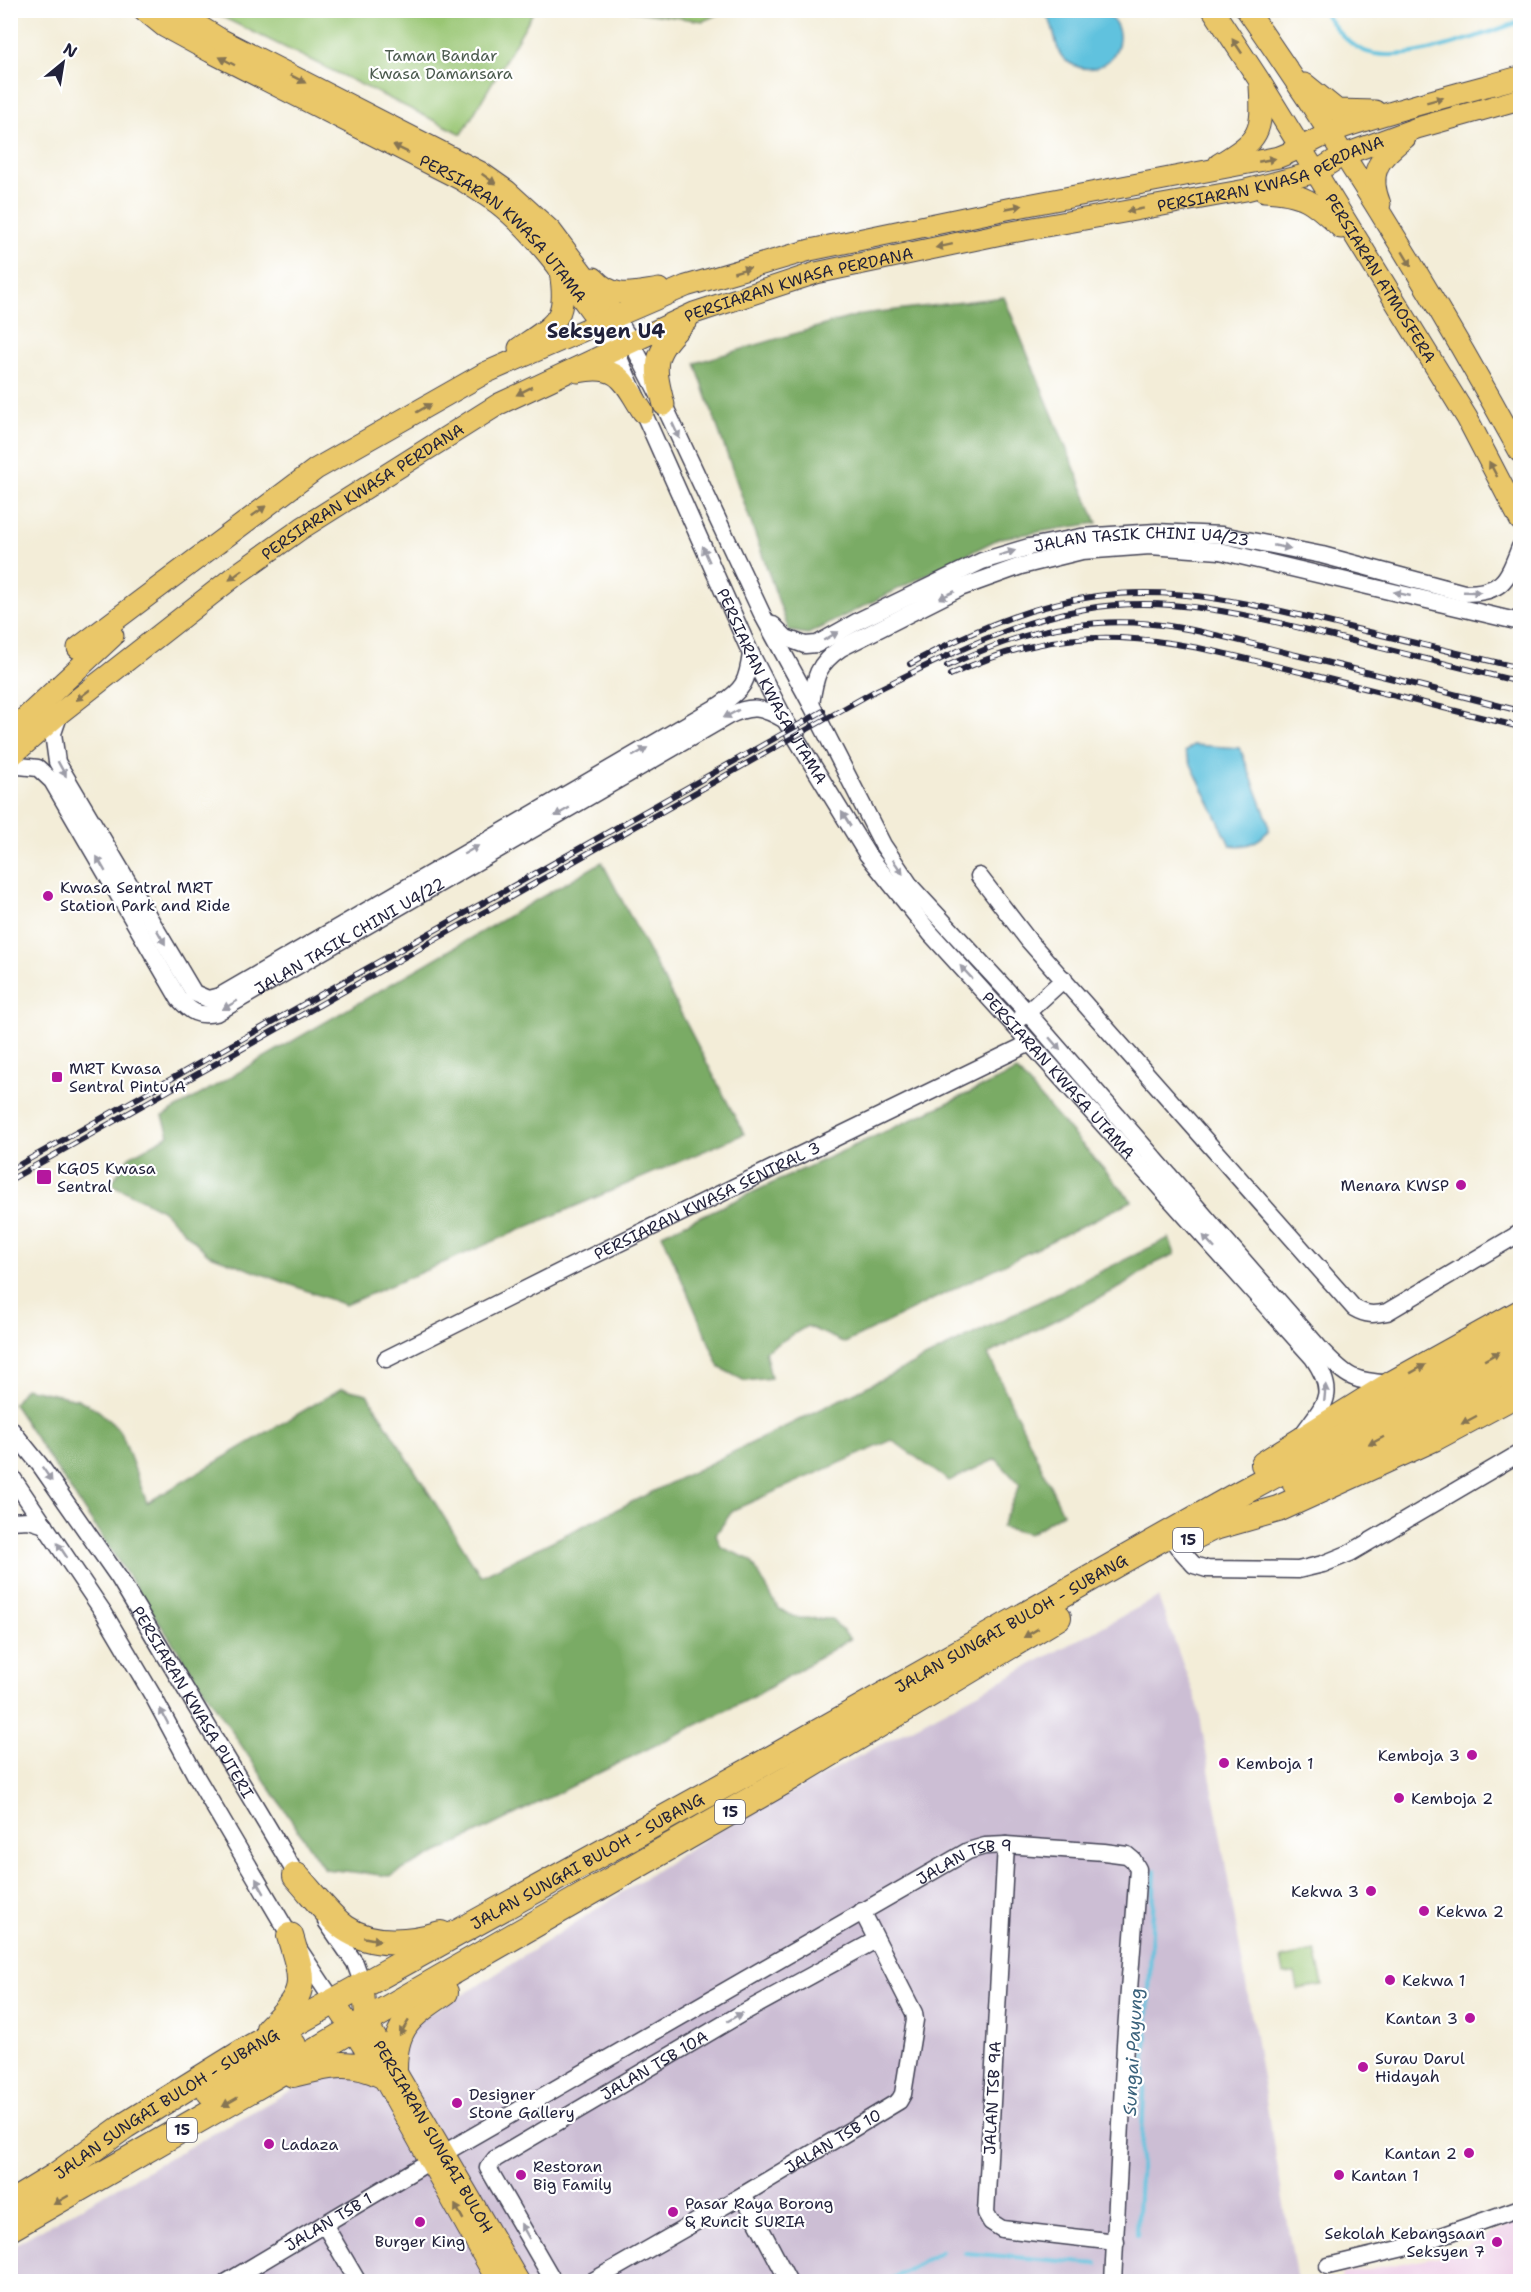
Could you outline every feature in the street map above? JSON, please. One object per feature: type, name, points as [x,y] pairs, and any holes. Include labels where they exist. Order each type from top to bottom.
[{"type":"highway","name":"JALAN SUNGAI BULOH - SUBANG","points":[[10,2204],[54,2177],[126,2125],[250,2048],[354,2009],[584,1895],[786,1780],[1210,1528],[1295,1464],[1392,1384],[1521,1313]]},
{"type":"highway","name":"JALAN SUNGAI BULOH - SUBANG","points":[[10,2228],[269,2079],[354,2009],[476,1923],[1234,1497],[1521,1340]]},
{"type":"highway","name":"JALAN SUNGAI BULOH - SUBANG","points":[[1295,1464],[1521,1364]]},
{"type":"highway","name":"JALAN SUNGAI BULOH - SUBANG","points":[[1210,1528],[1278,1509],[1434,1438],[1521,1392]]},
{"type":"highway","points":[[54,2177],[132,2137],[587,1876],[796,1764],[856,1728],[874,1726]]},
{"type":"highway","points":[[296,1876],[344,1927],[360,1936],[381,1941],[414,1940],[476,1923]]},
{"type":"highway","points":[[269,2079],[330,2065],[358,2065],[388,2072],[403,2026],[419,2009],[573,1911],[584,1895]]},
{"type":"highway","points":[[250,2048],[292,2006],[298,1993],[301,1973],[290,1936]]},
{"type":"main road","name":"PERSIARAN KWASA UTAMA","points":[[144,10],[165,27],[462,180],[499,204],[608,320]]},
{"type":"main road","name":"PERSIARAN KWASA UTAMA","points":[[173,10],[220,39],[480,172],[507,191],[551,231],[608,320]]},
{"type":"main road","name":"PERSIARAN ATMOSFERA","points":[[1213,10],[1259,80],[1467,418],[1521,520]]},
{"type":"main road","name":"PERSIARAN ATMOSFERA","points":[[1247,10],[1285,65],[1390,231],[1521,452]]},
{"type":"main road","points":[[1285,65],[1337,111],[1406,108]]},
{"type":"main road","name":"PERSIARAN KWASA PERDANA","points":[[78,648],[316,469],[485,373],[686,286],[810,250],[1007,208],[1279,158],[1339,129],[1521,77]]},
{"type":"main road","points":[[1206,172],[1245,148],[1257,134],[1262,117],[1259,80]]},
{"type":"main road","name":"PERSIARAN KWASA PERDANA","points":[[10,757],[60,713],[236,575],[302,528],[499,404],[694,313],[816,273],[1006,233],[1246,190],[1316,172],[1342,155],[1417,128],[1521,99]]},
{"type":"main road","points":[[1390,231],[1374,188],[1375,176],[1384,154],[1417,128]]},
{"type":"main road","points":[[1246,190],[1290,192],[1306,199],[1322,209],[1363,249]]},
{"type":"main road","points":[[551,231],[603,287],[613,292],[624,294],[686,286]]},
{"type":"main road","points":[[485,373],[551,325],[560,315],[563,290],[560,270]]},
{"type":"main road","points":[[664,405],[656,375],[656,364],[661,351],[672,336],[694,313]]},
{"type":"main road","points":[[555,376],[597,368],[608,371],[622,379],[643,412]]},
{"type":"main road","points":[[10,732],[123,626],[155,589]]},
{"type":"main road","name":"PERSIARAN SUNGAI BULOH","points":[[354,2009],[437,2157],[519,2282]]},
{"type":"main road","name":"PERSIARAN SUNGAI BULOH","points":[[437,2157],[498,2282]]},
{"type":"street","name":"PERSIARAN KWASA UTAMA","points":[[608,320],[664,405],[763,616],[883,845],[906,879],[1027,1012],[1341,1371],[1353,1379],[1392,1384]]},
{"type":"street","name":"PERSIARAN KWASA UTAMA","points":[[623,345],[643,412],[751,654],[785,720],[867,854],[931,934],[1313,1358],[1322,1371],[1327,1384],[1324,1405],[1295,1464]]},
{"type":"street","name":"JALAN TASIK CHINI U4/23","points":[[763,616],[786,638],[805,645],[818,644],[860,620],[982,561],[1029,547],[1082,537],[1156,532],[1222,535],[1322,555],[1472,593],[1494,589],[1505,580],[1521,547]]},
{"type":"street","name":"JALAN TASIK CHINI U4/23","points":[[811,704],[818,671],[826,658],[841,648],[960,588],[1021,566],[1082,552],[1150,546],[1220,551],[1521,622]]},
{"type":"street","name":"JALAN TASIK CHINI U4/22","points":[[208,999],[220,996],[720,705],[742,688],[748,676],[751,654]]},
{"type":"street","name":"JALAN TASIK CHINI U4/22","points":[[202,1016],[216,1014],[734,713],[754,707],[767,710],[785,720]]},
{"type":"street","points":[[10,765],[38,768],[52,781],[179,999],[190,1011],[202,1016],[208,999],[194,993],[57,762],[53,733],[60,713]]},
{"type":"street","points":[[979,876],[1001,907],[1064,979],[1347,1299],[1363,1314],[1373,1315],[1387,1312],[1521,1233]]},
{"type":"street","points":[[1014,1024],[1064,979]]},
{"type":"street","name":"PERSIARAN KWASA SENTRAL 3","points":[[386,1359],[1030,1043]]},
{"type":"street","name":"PERSIARAN KWASA PUTERI","points":[[10,1428],[40,1465],[119,1578],[296,1876],[355,1963],[354,2009]]},
{"type":"street","points":[[1178,1546],[1194,1565],[1207,1569],[1298,1570],[1323,1564],[1350,1553],[1521,1453]]},
{"type":"street","name":"PERSIARAN KWASA PUTERI","points":[[10,1473],[109,1622],[290,1936],[354,2009]]},
{"type":"street","points":[[10,1521],[29,1520],[45,1525]]},
{"type":"street","name":"JALAN TSB 9","points":[[437,2157],[968,1851],[985,1845],[1006,1845],[1127,1855],[1138,1869],[1125,2044],[1113,2282]]},
{"type":"street","name":"JALAN TSB 9A","points":[[1006,1845],[986,2213],[992,2222],[1002,2229],[1116,2242]]},
{"type":"street","name":"JALAN TSB 10","points":[[591,2282],[899,2102],[903,2094],[915,2020],[904,1993],[862,1911]]},
{"type":"street","name":"JALAN TSB 10A","points":[[554,2282],[488,2168],[495,2159],[739,2015],[876,1940]]},
{"type":"street","name":"JALAN TSB 1","points":[[227,2282],[437,2157]]},
{"type":"street","points":[[743,2195],[789,2282]]},
{"type":"street","points":[[1328,2266],[1412,2246],[1521,2208]]},
{"type":"street","points":[[324,2224],[358,2282]]},
{"type":"shaded area","points":[[1158,1597],[1198,1705],[1297,2281],[11,2282],[11,2247],[26,2238],[471,1990],[711,1835]]},
{"type":"shaded area","name":"Sekolah Kebangsaan Seksyen 7","points":[[1520,2220],[1520,2281],[1343,2281],[1342,2274],[1450,2254]]},
{"type":"green space","name":"Taman Bandar Kwasa Damansara","points":[[210,11],[534,11],[462,134]]},
{"type":"green space","points":[[629,11],[726,11],[703,21]]},
{"type":"green space","points":[[1004,297],[1097,523],[1000,538],[808,634],[789,631],[695,363],[862,314]]},
{"type":"green space","points":[[602,862],[744,1134],[345,1305],[208,1254],[162,1210],[111,1184],[129,1157],[169,1135],[163,1116]]},
{"type":"green space","points":[[1017,1071],[1132,1201],[845,1343],[807,1326],[765,1351],[771,1378],[745,1381],[720,1368],[662,1234]]},
{"type":"green space","points":[[1169,1238],[1175,1254],[1154,1264],[1121,1287],[988,1354],[1063,1513],[1029,1534],[1001,1527],[1020,1485],[996,1459],[949,1481],[892,1440],[733,1510],[716,1534],[721,1547],[751,1560],[778,1608],[796,1618],[832,1619],[850,1639],[757,1695],[390,1876],[324,1869],[13,1404],[25,1388],[78,1399],[99,1411],[121,1432],[147,1503],[342,1388],[367,1394],[481,1576]]},
{"type":"green space","points":[[1315,1951],[1323,1985],[1298,1989],[1295,1973],[1284,1974],[1281,1958]]},
{"type":"water","points":[[1087,9],[1108,16],[1117,26],[1119,38],[1116,50],[1109,60],[1098,67],[1084,68],[1068,62],[1059,51],[1051,23],[1041,11]]},
{"type":"water","points":[[1193,745],[1240,748],[1268,821],[1269,830],[1261,838],[1247,845],[1230,845],[1185,752]]},
{"type":"waterway","points":[[1323,10],[1345,38],[1362,50],[1378,54],[1397,55],[1441,47],[1520,22]]},
{"type":"waterway","name":"Sungai Payung","points":[[1137,2235],[1155,1870]]},
{"type":"waterway","name":"Sungai Payung","points":[[887,2282],[941,2251]]},
{"type":"waterway","name":"Sungai Payung","points":[[965,2253],[1097,2264]]},
{"type":"railway","points":[[910,664],[1000,621],[1048,606],[1097,596],[1160,593],[1222,599],[1252,605],[1520,668]]},
{"type":"railway","points":[[10,1180],[875,691],[977,642],[1030,623],[1085,609],[1118,605],[1183,606],[1280,623],[1520,682]]},
{"type":"railway","points":[[947,666],[1002,643],[1040,632],[1079,625],[1124,622],[1198,631],[1520,711]]},
{"type":"railway","points":[[950,675],[997,656],[1042,644],[1085,638],[1127,638],[1169,643],[1256,661],[1520,727]]},
{"type":"railway","points":[[10,1170],[823,711]]},
{"type":"place","name":"Kwasa Sentral MRT Station Park and Ride","points":[[48,896]]},
{"type":"place","name":"MRT Kwasa Sentral Pintu A","points":[[57,1077]]},
{"type":"place","name":"KG05 Kwasa Sentral","points":[[44,1177]]},
{"type":"place","name":"Menara KWSP","points":[[1461,1185]]},
{"type":"place","name":"Kemboja 3","points":[[1472,1755]]},
{"type":"place","name":"Kemboja 1","points":[[1224,1763]]},
{"type":"place","name":"Kemboja 2","points":[[1399,1798]]},
{"type":"place","name":"Kekwa 3","points":[[1371,1891]]},
{"type":"place","name":"Kekwa 2","points":[[1424,1911]]},
{"type":"place","name":"Kekwa 1","points":[[1390,1980]]},
{"type":"place","name":"Kantan 3","points":[[1470,2018]]},
{"type":"place","name":"Surau Darul Hidayah","points":[[1363,2067]]},
{"type":"place","name":"Designer Stone Gallery","points":[[457,2103]]},
{"type":"place","name":"Ladaza","points":[[269,2144]]},
{"type":"place","name":"Kantan 2","points":[[1469,2153]]},
{"type":"place","name":"Restoran Big Family","points":[[521,2175]]},
{"type":"place","name":"Kantan 1","points":[[1339,2175]]},
{"type":"place","name":"Pasar Raya Borong & Runcit SURIA","points":[[673,2212]]},
{"type":"place","name":"Burger King","points":[[420,2222]]},
{"type":"place","name":"Sekolah Kebangsaan Seksyen 7","points":[[1497,2242]]},
{"type":"district","name":"Seksyen U4","points":[[606,331]]}]
